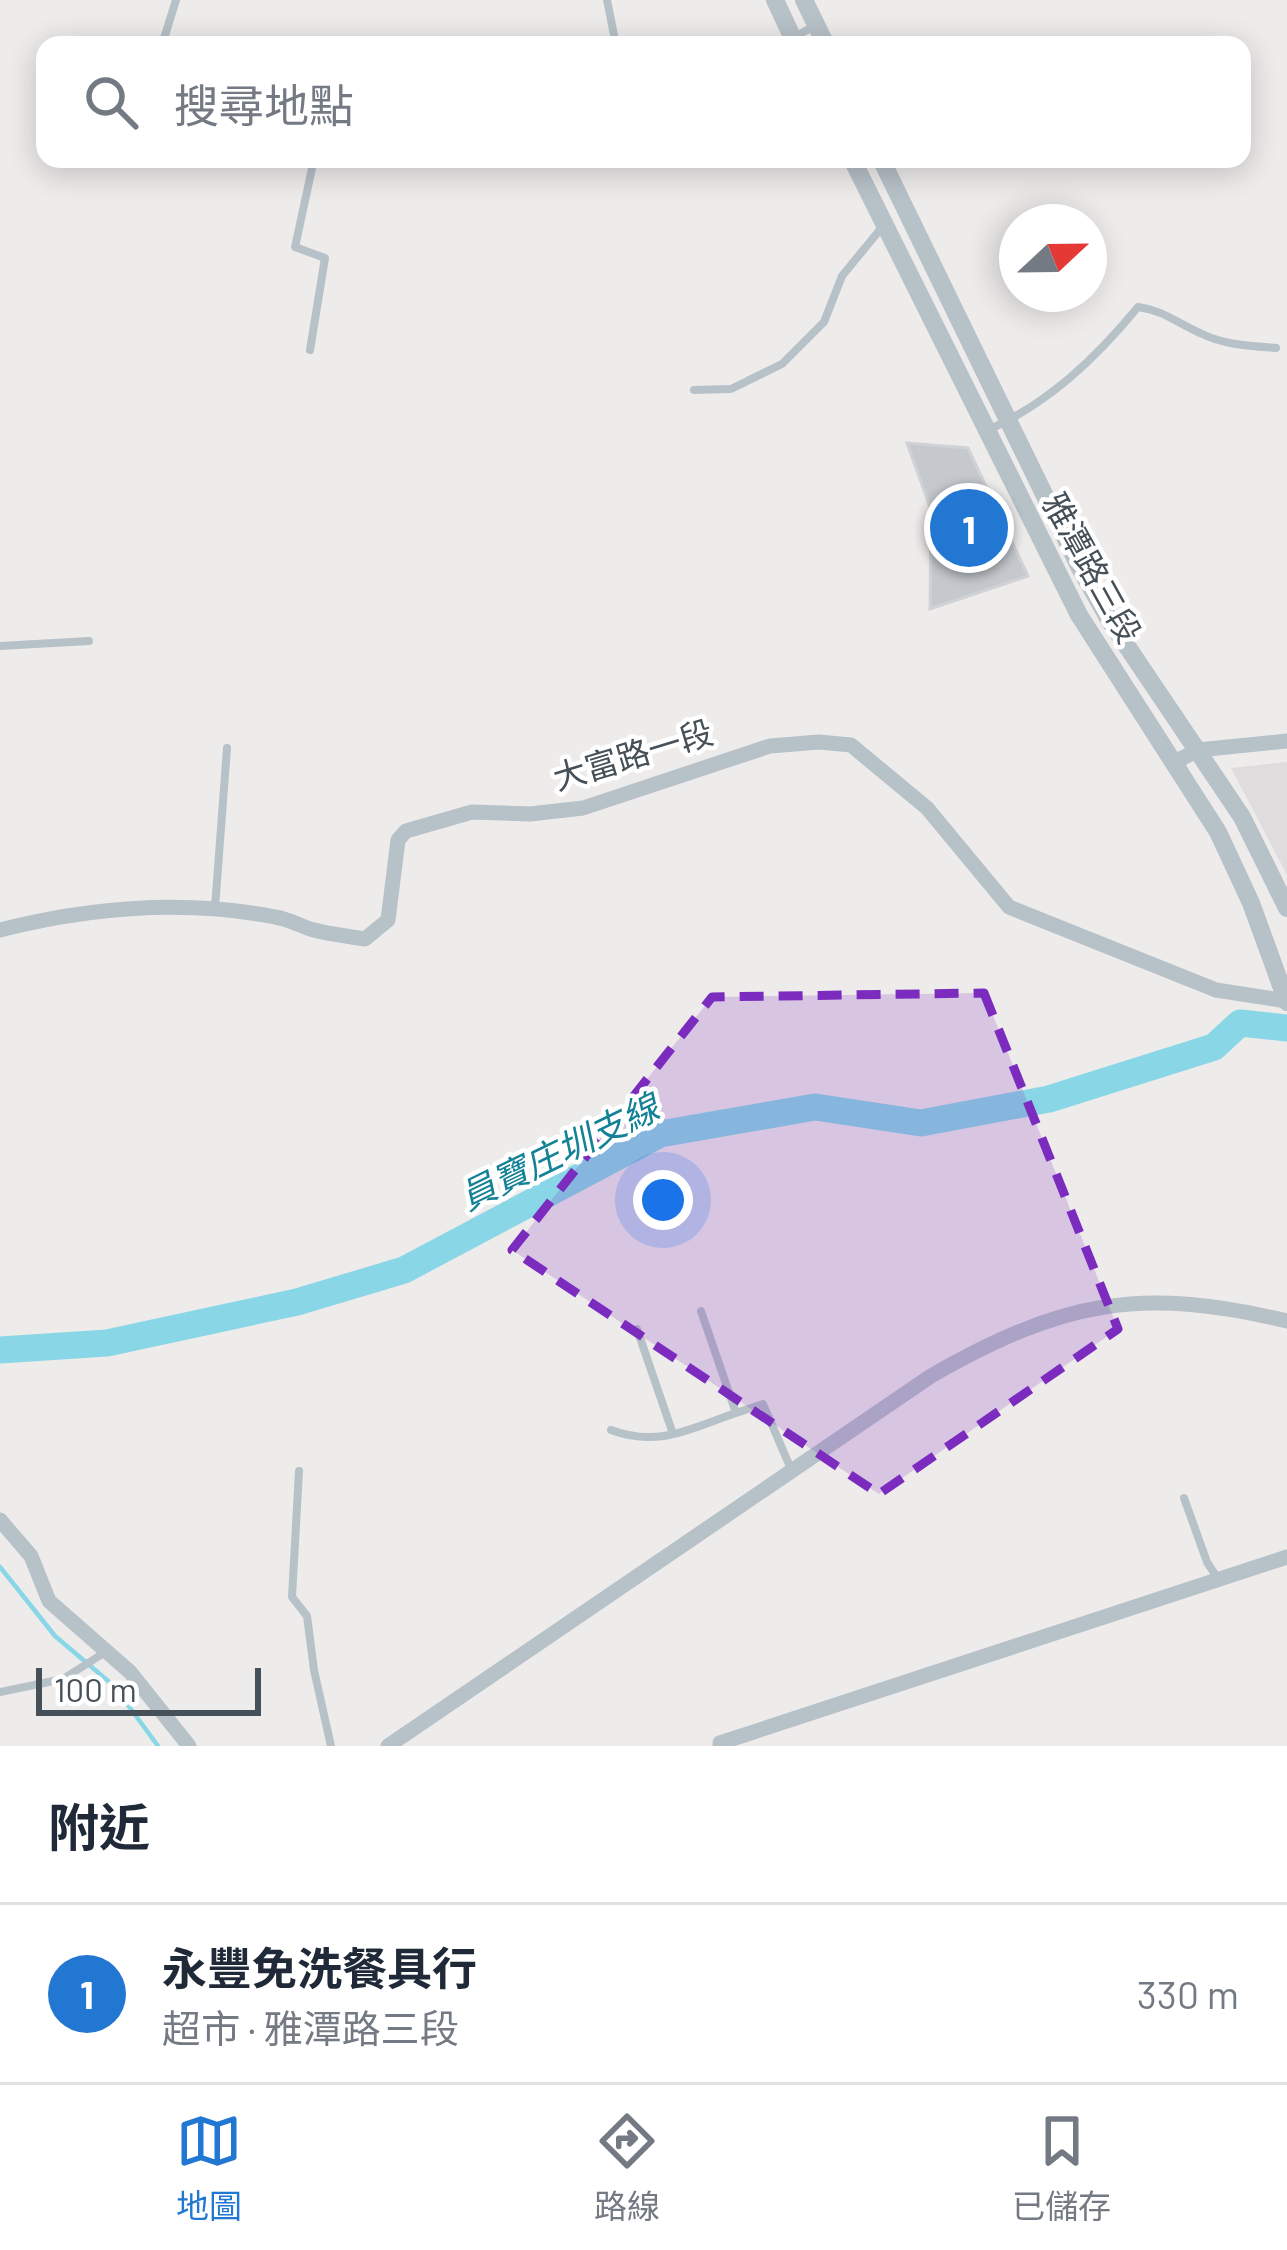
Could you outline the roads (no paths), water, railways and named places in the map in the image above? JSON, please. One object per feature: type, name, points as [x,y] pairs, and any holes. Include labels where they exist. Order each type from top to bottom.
[{"type":"street","points":[[775,0],[791,36]]},
{"type":"street","points":[[804,0],[822,36]]},
{"type":"street","name":"雅潭路三段","points":[[856,168],[1079,615],[1218,832],[1252,903],[1287,1001]]},
{"type":"street","name":"雅潭路三段","points":[[885,168],[1110,621],[1242,817],[1284,900]]},
{"type":"street","points":[[1175,763],[1198,750],[1287,741]]},
{"type":"street","name":"大富路一段","points":[[2,925],[111,907],[214,910],[279,917],[313,930],[365,939],[388,920],[398,840],[406,831],[472,812],[530,814],[583,808],[749,750],[819,742],[851,745],[927,808],[1009,908],[1216,990],[1287,1001]]},
{"type":"street","points":[[1252,903],[1284,900]]},
{"type":"street","points":[[388,1746],[792,1471],[994,1340],[1073,1312],[1152,1300],[1222,1306],[1287,1321]]},
{"type":"street","points":[[0,1520],[31,1556],[49,1601],[130,1672],[189,1746]]},
{"type":"street","points":[[720,1746],[850,1697],[1287,1557]]},
{"type":"lane","points":[[165,36],[176,0]]},
{"type":"lane","points":[[608,0],[614,36]]},
{"type":"lane","points":[[802,36],[816,25]]},
{"type":"lane","points":[[310,350],[325,258],[295,247],[312,168]]},
{"type":"lane","points":[[694,390],[731,389],[782,364],[824,322],[842,276],[884,225]]},
{"type":"lane","points":[[985,432],[1008,421],[1096,358],[1138,307],[1157,309],[1228,344],[1276,348]]},
{"type":"lane","points":[[0,646],[89,641]]},
{"type":"lane","points":[[214,910],[227,748]]},
{"type":"lane","points":[[701,1311],[736,1413]]},
{"type":"lane","points":[[637,1329],[673,1434]]},
{"type":"lane","points":[[611,1430],[637,1440],[673,1434],[763,1404],[792,1471]]},
{"type":"lane","points":[[298,1471],[292,1598],[307,1616],[331,1746]]},
{"type":"lane","points":[[1184,1498],[1218,1579]]},
{"type":"lane","points":[[0,1693],[63,1679],[106,1651]]},
{"type":"waterway","name":"員寶庄圳支線","points":[[0,1350],[107,1343],[297,1302],[404,1270],[660,1134],[815,1107],[921,1123],[1049,1099],[1214,1047],[1240,1023],[1287,1028]]},
{"type":"waterway","points":[[0,1567],[55,1636],[114,1686],[158,1746]]},
{"type":"place","name":"永豐免洗餐具行","points":[[969,528]]}]
